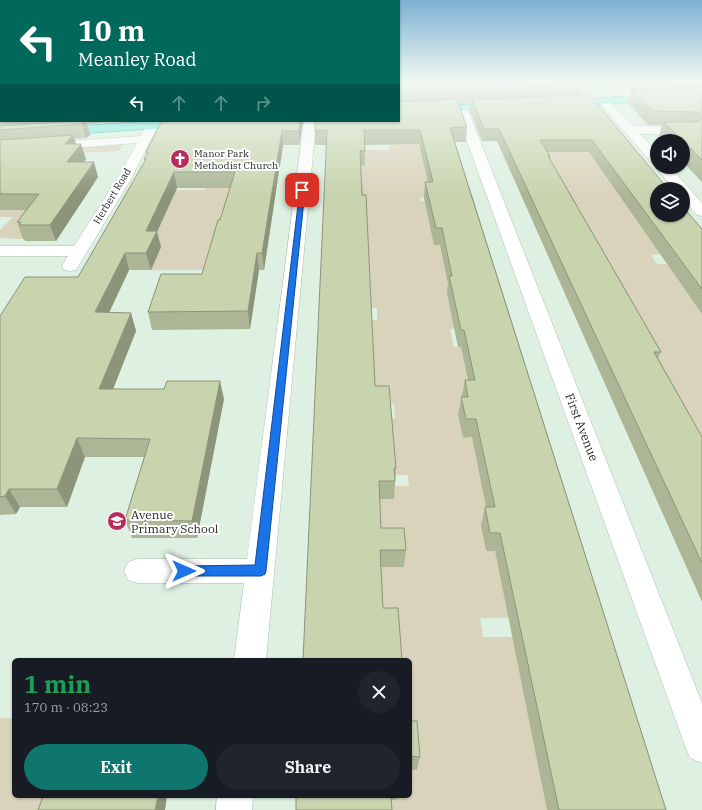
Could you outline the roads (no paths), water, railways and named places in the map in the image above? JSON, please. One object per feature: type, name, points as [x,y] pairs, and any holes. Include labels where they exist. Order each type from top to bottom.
[{"type":"main road","points":[[0,135],[191,122]]},
{"type":"street","name":"First Avenue","points":[[465,120],[702,746]]},
{"type":"street","points":[[622,120],[650,152]]},
{"type":"street","points":[[250,658],[310,122]]},
{"type":"street","name":"Herbert Road","points":[[70,266],[146,139],[152,124]]},
{"type":"street","points":[[631,130],[689,131]]},
{"type":"street","points":[[0,150],[146,139]]},
{"type":"street","points":[[669,174],[676,182]]},
{"type":"street","points":[[690,198],[702,212]]},
{"type":"street","points":[[0,251],[79,251]]},
{"type":"street","points":[[138,571],[261,571]]},
{"type":"street","points":[[234,810],[235,798]]},
{"type":"place","name":"Manor Park Methodist Church","points":[[180,159]]},
{"type":"place","name":"Avenue Primary School","points":[[117,521]]}]
